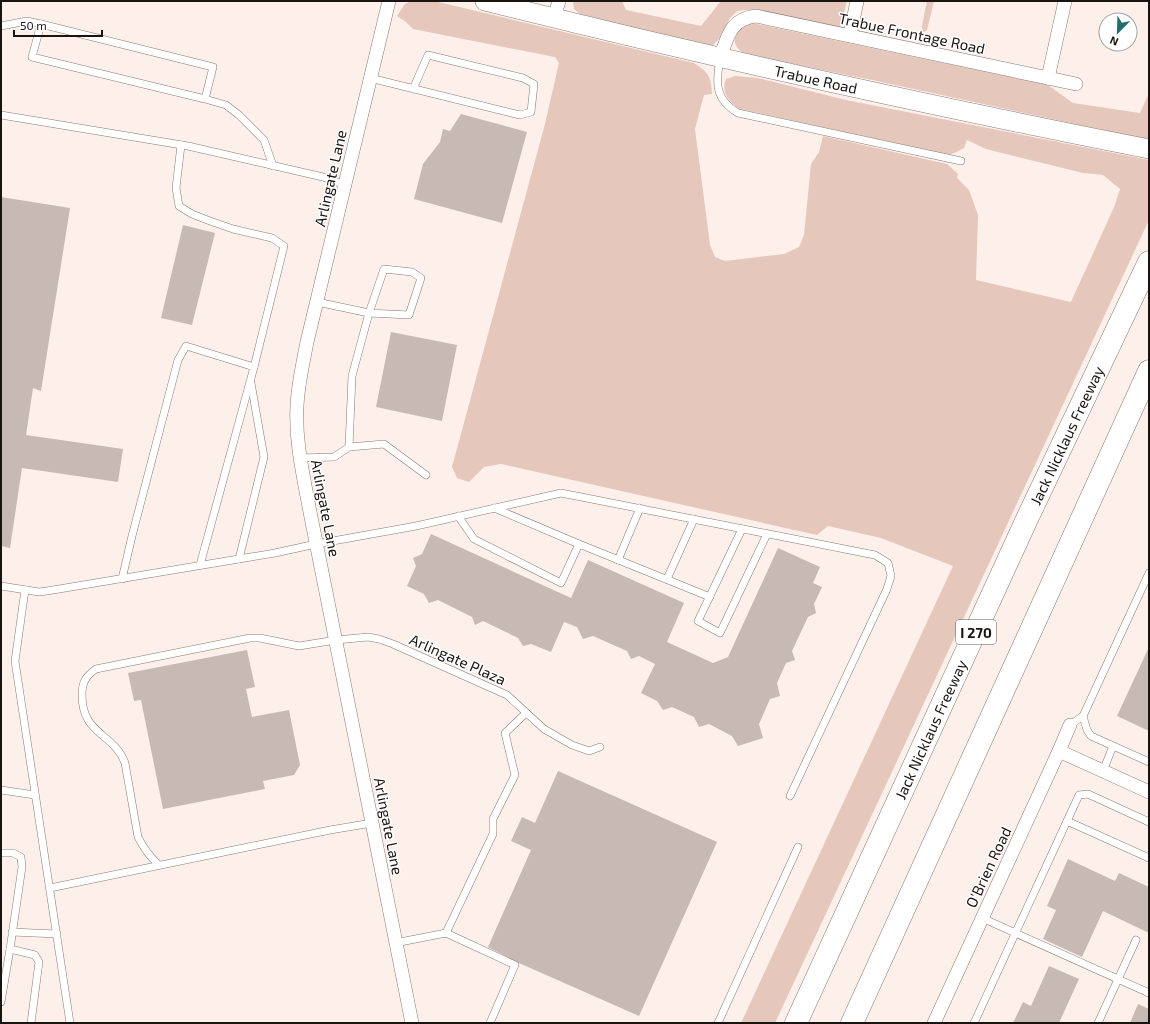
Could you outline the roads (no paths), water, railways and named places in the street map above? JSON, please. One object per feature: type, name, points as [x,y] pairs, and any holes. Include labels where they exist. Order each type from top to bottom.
[{"type":"highway","name":"Jack Nicklaus Freeway","points":[[796,1023],[1023,528],[1149,262]]},
{"type":"highway","points":[[852,1023],[1149,371]]},
{"type":"main road","name":"Trabue Road","points":[[485,1],[557,10],[720,58],[901,99],[1149,149]]},
{"type":"street","name":"Arlingate Lane","points":[[389,1],[317,302],[300,380],[297,433],[300,458],[316,544],[412,1023]]},
{"type":"street","points":[[850,35],[858,1]]},
{"type":"street","points":[[1048,78],[1065,1]]},
{"type":"street","name":"Trabue Frontage Road","points":[[720,58],[729,33],[742,19],[749,17],[764,17],[1076,84]]},
{"type":"street","name":"O'Brien Road","points":[[934,1023],[1070,725]]},
{"type":"street","points":[[1059,751],[1149,792]]},
{"type":"lane","points":[[1,26],[27,21],[213,67],[205,99]]},
{"type":"lane","points":[[41,24],[32,57],[226,105],[239,115],[264,140],[273,166]]},
{"type":"lane","points":[[370,78],[413,89],[520,115],[531,112],[534,84],[523,78],[428,55],[413,89]]},
{"type":"lane","name":"Trabue Frontage Road","points":[[720,58],[717,75],[719,92],[728,107],[738,113],[961,161]]},
{"type":"lane","points":[[1,115],[181,145],[323,177],[345,184]]},
{"type":"lane","points":[[181,145],[176,188],[179,206],[192,214],[233,229],[272,238],[284,246],[251,381],[200,565]]},
{"type":"lane","points":[[317,302],[368,313],[409,315],[421,278],[412,272],[384,269],[368,313],[352,376],[349,447]]},
{"type":"lane","points":[[122,579],[178,360],[186,346],[254,367]]},
{"type":"lane","points":[[239,559],[264,457],[251,381]]},
{"type":"lane","points":[[300,458],[334,457],[349,447],[384,444],[426,474]]},
{"type":"lane","points":[[1,586],[24,590],[47,591],[122,579],[416,526],[561,493],[875,555],[888,563],[891,576],[884,596],[790,796]]},
{"type":"lane","points":[[494,508],[710,597]]},
{"type":"lane","points":[[618,560],[640,508]]},
{"type":"lane","points":[[458,516],[474,539],[561,583],[579,544]]},
{"type":"lane","points":[[667,579],[694,519]]},
{"type":"lane","points":[[742,529],[698,621],[720,632],[767,534]]},
{"type":"lane","points":[[1070,725],[1083,716],[1149,573]]},
{"type":"lane","points":[[24,590],[15,651],[15,661],[70,1023]]},
{"type":"lane","name":"Arlingate Plaza","points":[[159,866],[143,848],[138,837],[125,763],[122,756],[116,747],[94,729],[88,722],[83,710],[82,687],[84,679],[96,669],[250,638],[260,638],[299,646],[368,637],[393,644],[507,695],[544,729],[572,745],[589,751],[600,747]]},
{"type":"lane","points":[[446,933],[493,834],[493,819],[514,775],[505,733],[526,713]]},
{"type":"lane","points":[[1083,716],[1091,736],[1149,762]]},
{"type":"lane","points":[[1103,771],[1113,746]]},
{"type":"lane","points":[[1,790],[35,795]]},
{"type":"lane","points":[[974,1023],[1079,794],[1088,794],[1149,822]]},
{"type":"lane","points":[[1067,821],[1149,858]]},
{"type":"lane","points":[[50,888],[330,830],[372,823]]},
{"type":"lane","points":[[718,1023],[798,847]]},
{"type":"lane","points":[[1,853],[13,853],[21,857],[22,867],[1,1002]]},
{"type":"lane","points":[[982,918],[1149,993]]},
{"type":"lane","points":[[12,932],[57,934]]},
{"type":"lane","points":[[395,943],[446,933],[515,965],[490,1023]]},
{"type":"lane","points":[[1098,1023],[1136,940]]},
{"type":"lane","points":[[10,949],[35,955],[39,962],[31,1023]]}]
